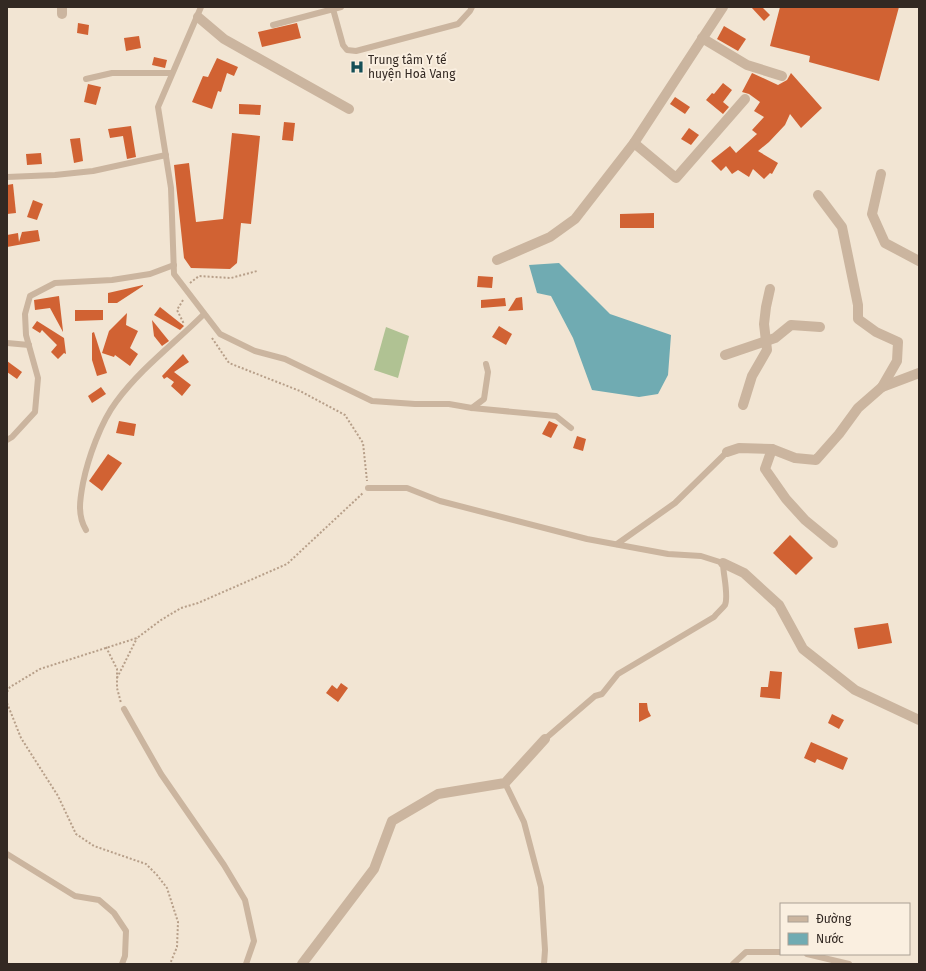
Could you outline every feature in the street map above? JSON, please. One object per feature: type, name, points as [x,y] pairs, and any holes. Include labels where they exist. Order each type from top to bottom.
[{"type":"street","points":[[497,260],[550,237],[568,225],[634,143],[723,7]]},
{"type":"street","points":[[199,12],[224,40],[349,109]]},
{"type":"street","points":[[702,38],[747,65],[782,76]]},
{"type":"street","points":[[634,143],[676,178],[745,99]]},
{"type":"street","points":[[882,174],[872,214],[885,243],[919,261]]},
{"type":"street","points":[[727,452],[739,448],[772,449],[795,458],[816,460],[839,434],[858,408],[882,387],[897,361],[898,342],[876,332],[858,319],[858,305],[842,227],[818,194]]},
{"type":"street","points":[[743,405],[752,376],[767,350],[766,307],[770,289]]},
{"type":"street","points":[[726,355],[775,338],[791,325],[820,327]]},
{"type":"street","points":[[882,387],[919,373]]},
{"type":"street","points":[[772,449],[765,469],[786,499],[805,520],[833,543]]},
{"type":"street","points":[[723,563],[744,573],[779,605],[803,649],[855,690],[919,720]]},
{"type":"street","points":[[302,964],[329,931],[374,869],[392,821],[438,794],[505,783],[545,739]]},
{"type":"lane","points":[[307,7],[309,14]]},
{"type":"lane","points":[[273,25],[309,14],[341,7]]},
{"type":"lane","points":[[333,9],[343,45],[347,50],[356,51],[458,24],[472,7]]},
{"type":"lane","points":[[199,12],[171,73],[158,107],[171,188],[174,274],[220,334],[231,341],[255,351],[285,359],[372,401],[415,404],[449,404],[472,408],[556,416],[571,428]]},
{"type":"lane","points":[[86,78],[112,73],[171,73]]},
{"type":"lane","points":[[7,177],[55,175],[93,170],[166,155]]},
{"type":"lane","points":[[7,440],[16,433],[36,412],[38,378],[29,345],[25,314],[30,296],[55,283],[112,280],[150,274],[174,265]]},
{"type":"lane","points":[[86,530],[81,521],[80,498],[87,465],[115,403],[133,382],[204,314]]},
{"type":"lane","points":[[7,343],[29,345]]},
{"type":"lane","points":[[472,408],[484,399],[488,372],[486,364]]},
{"type":"lane","points":[[616,544],[675,503],[710,466],[727,452]]},
{"type":"lane","points":[[368,488],[407,488],[440,500],[586,539],[668,554],[701,556],[723,563],[723,578],[726,591],[725,604],[714,617],[618,674],[602,694],[595,696],[545,739]]},
{"type":"lane","points":[[124,709],[161,774],[224,865],[245,900],[254,941],[246,964]]},
{"type":"lane","points":[[505,783],[524,822],[540,887],[545,950],[544,964]]},
{"type":"lane","points":[[7,854],[76,896],[99,900],[114,913],[126,931],[125,956],[122,964]]},
{"type":"lane","points":[[733,964],[746,952],[780,952]]},
{"type":"lane","points":[[812,955],[849,964]]},
{"type":"path","points":[[188,330],[178,310],[191,280],[199,276],[231,278],[257,271]]},
{"type":"path","points":[[7,692],[10,687],[40,669],[137,638],[161,620],[181,608],[198,603],[287,564],[368,488],[363,443],[345,415],[300,391],[229,363],[213,341],[210,333],[209,320]]},
{"type":"path","points":[[117,679],[137,638]]},
{"type":"path","points":[[106,647],[117,669],[117,688],[124,709]]},
{"type":"path","points":[[7,703],[21,738],[58,796],[76,834],[94,846],[146,864],[157,874],[167,888],[178,922],[177,947],[170,964]]},
{"type":"green space","points":[[386,327],[409,336],[398,378],[374,370]]},
{"type":"water","points":[[559,263],[610,314],[671,335],[668,375],[658,394],[639,397],[592,390],[573,338],[551,296],[537,293],[529,265]]},
{"type":"building","points":[[751,7],[762,7],[770,15],[764,21]]},
{"type":"building","points":[[780,7],[899,7],[879,81],[809,62],[810,56],[770,46]]},
{"type":"building","points":[[78,23],[89,25],[88,35],[77,33]]},
{"type":"building","points":[[297,23],[301,38],[262,47],[258,32]]},
{"type":"building","points":[[724,26],[746,39],[738,51],[717,39]]},
{"type":"building","points":[[139,36],[141,48],[126,51],[124,38]]},
{"type":"building","points":[[154,57],[167,60],[165,68],[152,65]]},
{"type":"building","points":[[217,58],[238,67],[234,76],[227,73],[221,92],[218,91],[212,109],[192,102],[203,76],[208,77]]},
{"type":"building","points":[[752,73],[778,85],[787,80],[791,73],[822,108],[801,128],[790,114],[785,125],[758,151],[778,163],[772,174],[770,173],[764,179],[753,169],[749,177],[738,170],[732,174],[726,166],[721,171],[711,161],[730,146],[736,153],[757,134],[752,130],[764,117],[754,111],[760,102],[749,94],[742,92]]},
{"type":"building","points":[[723,83],[732,90],[723,102],[729,107],[723,114],[706,100],[712,93],[714,94]]},
{"type":"building","points":[[88,84],[101,87],[96,105],[84,102]]},
{"type":"building","points":[[675,97],[690,107],[685,114],[670,104]]},
{"type":"building","points":[[239,104],[261,105],[260,115],[239,114]]},
{"type":"building","points":[[284,122],[295,123],[293,141],[282,140]]},
{"type":"building","points":[[131,126],[136,157],[127,159],[123,136],[110,138],[108,129]]},
{"type":"building","points":[[689,128],[699,135],[691,145],[681,139]]},
{"type":"building","points":[[232,133],[260,136],[251,224],[241,223],[237,263],[230,269],[191,268],[184,258],[174,165],[189,163],[196,222],[223,219]]},
{"type":"building","points":[[80,138],[83,161],[74,163],[70,139]]},
{"type":"building","points":[[41,153],[42,164],[27,165],[26,154]]},
{"type":"building","points":[[13,184],[16,213],[7,214],[7,185]]},
{"type":"building","points":[[33,200],[43,204],[37,220],[27,217]]},
{"type":"building","points":[[654,213],[654,228],[620,228],[620,214]]},
{"type":"building","points":[[38,230],[40,241],[7,247],[7,235],[18,233],[19,242],[22,232]]},
{"type":"building","points":[[478,276],[493,277],[492,288],[477,287]]},
{"type":"building","points":[[143,285],[117,303],[108,303],[108,293]]},
{"type":"building","points":[[59,296],[63,332],[50,308],[35,310],[34,300]]},
{"type":"building","points":[[522,297],[523,310],[508,311],[516,298]]},
{"type":"building","points":[[505,298],[506,306],[481,308],[481,300]]},
{"type":"building","points":[[160,307],[184,326],[180,330],[154,315]]},
{"type":"building","points":[[75,310],[103,310],[103,320],[75,321]]},
{"type":"building","points":[[127,313],[126,325],[138,331],[130,348],[138,354],[130,366],[115,355],[114,357],[102,353],[109,331]]},
{"type":"building","points":[[152,320],[169,341],[162,346],[154,336]]},
{"type":"building","points":[[37,321],[64,338],[66,354],[64,353],[58,359],[51,352],[57,345],[42,330],[40,333],[32,328]]},
{"type":"building","points":[[499,326],[512,334],[506,345],[492,337]]},
{"type":"building","points":[[94,332],[107,373],[97,376],[92,360],[92,333]]},
{"type":"building","points":[[183,354],[189,362],[174,372],[191,385],[182,396],[171,386],[174,382],[167,377],[164,379],[162,376]]},
{"type":"building","points":[[7,361],[22,372],[17,379],[7,372]]},
{"type":"building","points":[[101,387],[106,394],[92,403],[88,396]]},
{"type":"building","points":[[119,421],[136,424],[134,436],[116,433]]},
{"type":"building","points":[[549,421],[558,425],[551,438],[542,434]]},
{"type":"building","points":[[577,436],[586,439],[583,451],[573,448]]},
{"type":"building","points":[[108,454],[122,463],[102,491],[89,481]]},
{"type":"building","points":[[790,535],[813,558],[796,575],[773,553]]},
{"type":"building","points":[[888,623],[892,643],[858,649],[854,628]]},
{"type":"building","points":[[770,671],[782,672],[780,699],[760,697],[761,687],[768,687]]},
{"type":"building","points":[[341,683],[348,688],[338,702],[326,693],[332,685],[337,689]]},
{"type":"building","points":[[639,703],[647,703],[651,716],[639,722]]},
{"type":"building","points":[[832,714],[844,720],[839,729],[828,723]]},
{"type":"building","points":[[811,742],[848,758],[843,770],[817,759],[815,763],[804,758]]},
{"type":"place","name":"Trung tâm Y tế huyện Hoà Vang","points":[[357,67]]}]
